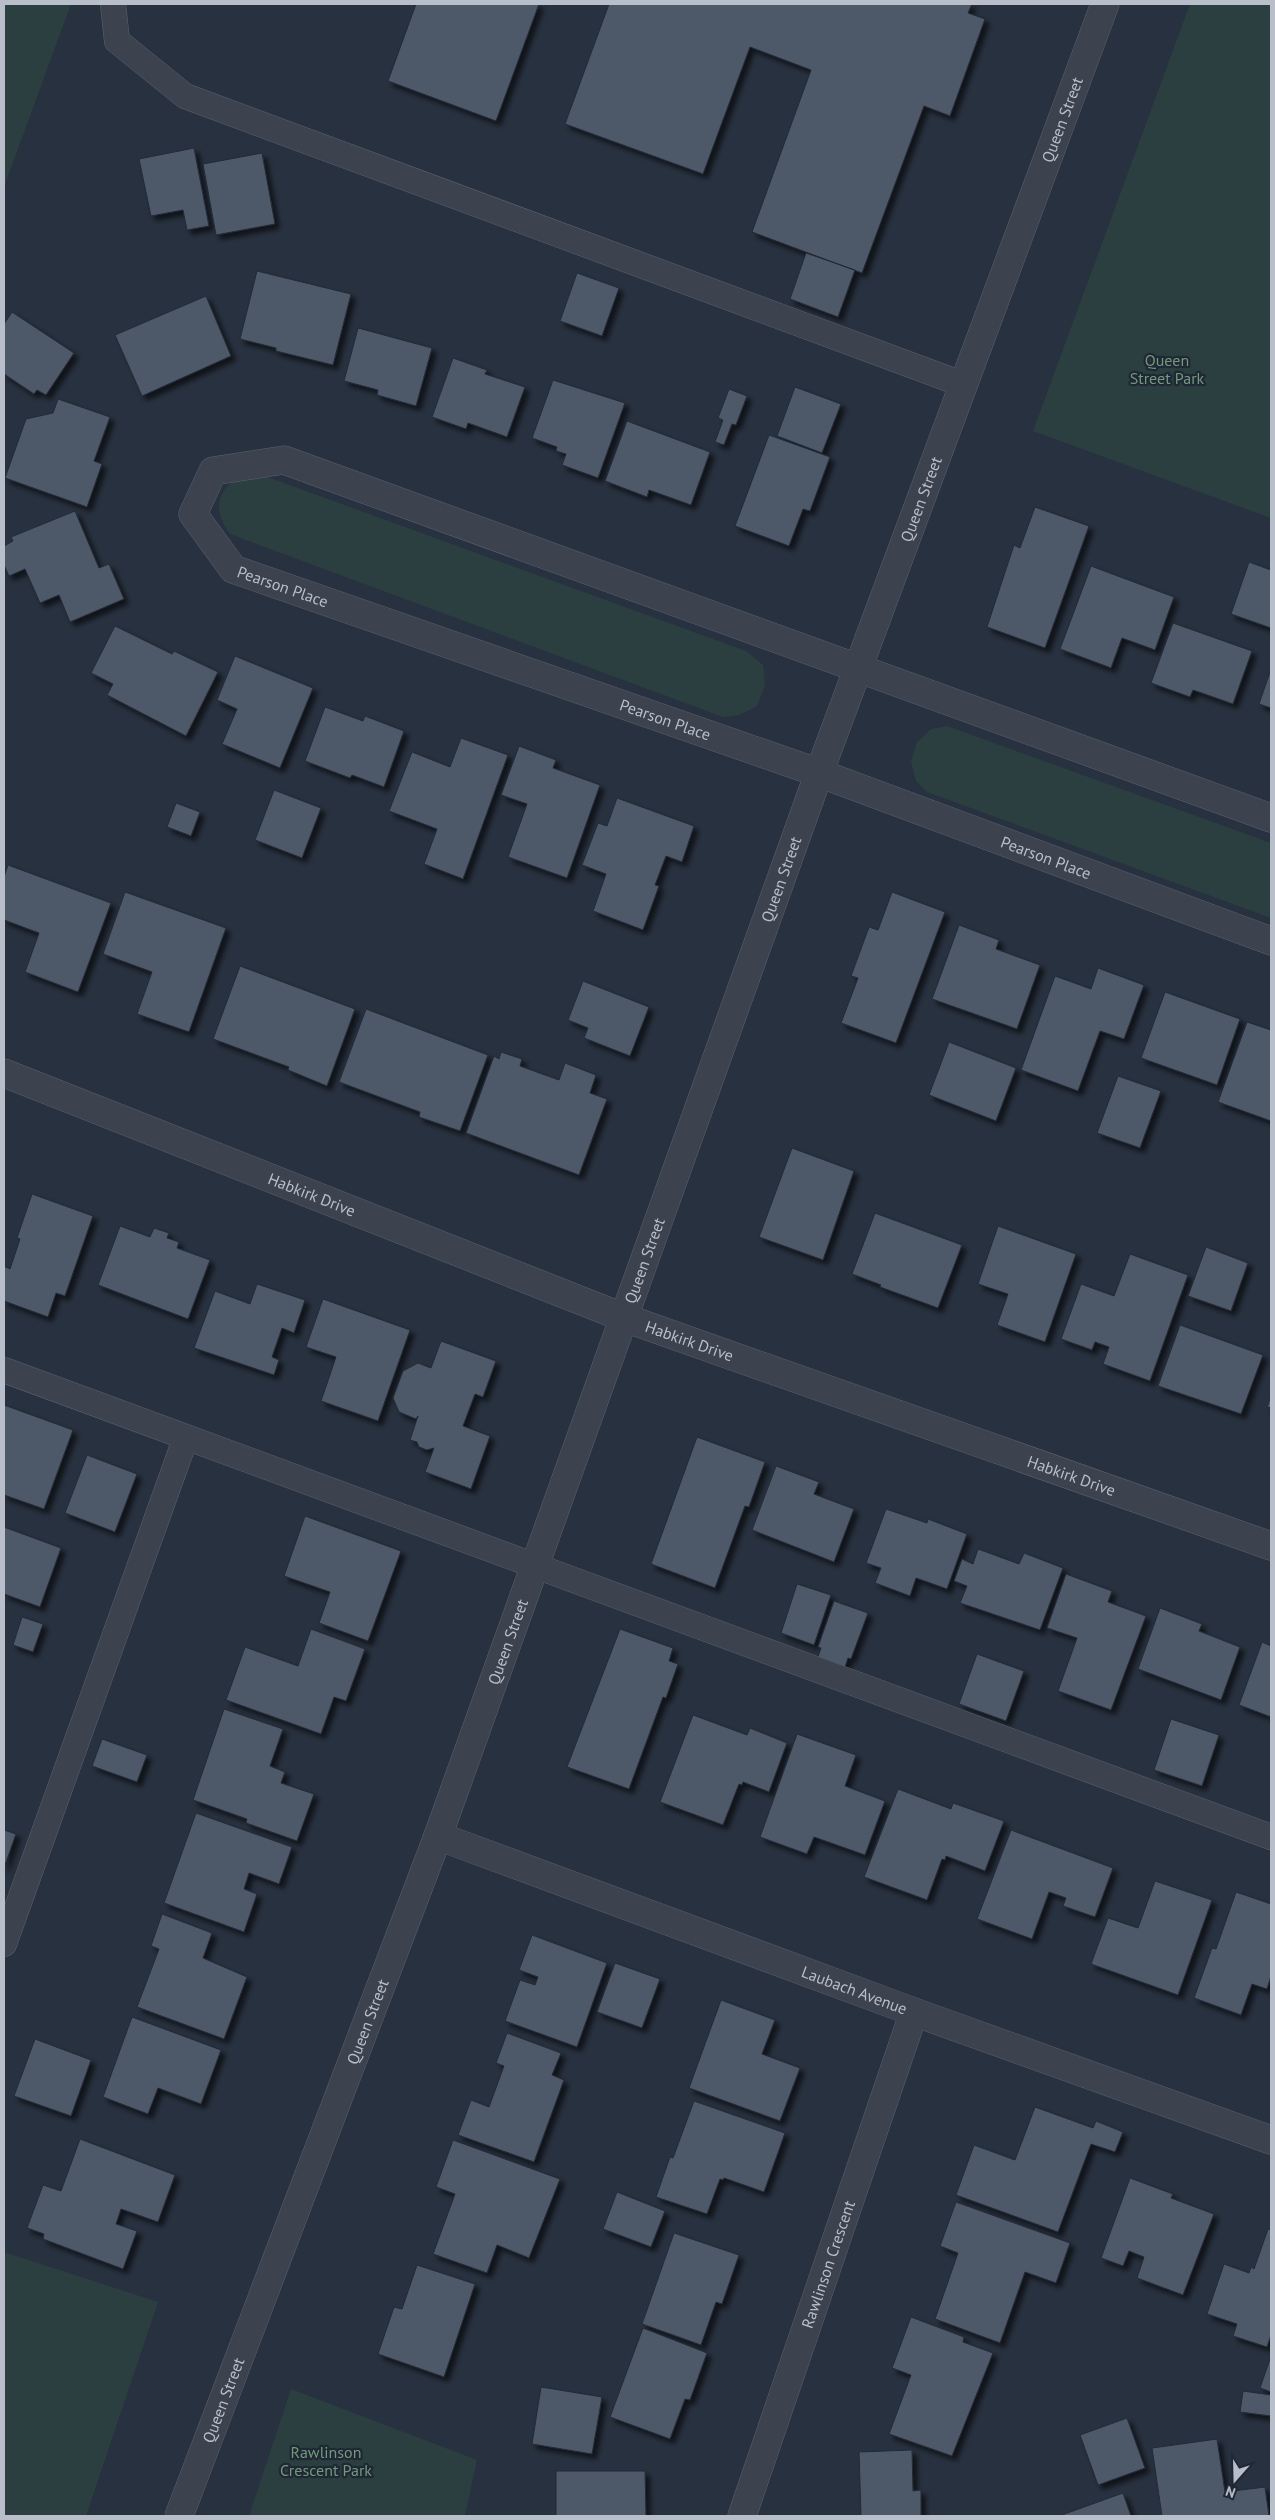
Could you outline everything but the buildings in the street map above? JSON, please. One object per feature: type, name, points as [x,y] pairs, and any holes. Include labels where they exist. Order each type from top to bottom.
[{"type":"street","name":"Queen Street","points":[[179,2516],[438,1836],[819,773],[859,670],[962,384],[1105,4]]},
{"type":"street","name":"Pearson Place","points":[[1271,818],[284,460],[213,471],[193,514],[232,569],[819,773],[1271,941]]},
{"type":"street","name":"Habkirk Drive","points":[[4,1073],[625,1318],[1271,1546]]},
{"type":"street","name":"Laubach Avenue","points":[[438,1836],[914,2012],[1271,2140]]},
{"type":"street","name":"Rawlinson Crescent","points":[[742,2516],[914,2012]]},
{"type":"lane","points":[[113,4],[117,41],[185,96],[962,384]]},
{"type":"lane","points":[[4,1370],[1271,1837]]},
{"type":"lane","points":[[4,1944],[186,1437]]},
{"type":"green space","points":[[4,4],[71,4],[4,187]]},
{"type":"green space","name":"Queen Street Park","points":[[1190,4],[1271,4],[1271,518],[1033,431]]},
{"type":"green space","points":[[262,475],[746,651],[763,665],[765,685],[757,706],[739,715],[723,717],[230,534],[219,511],[219,504],[224,491],[236,477]]},
{"type":"green space","points":[[947,726],[1271,843],[1271,918],[927,792],[916,781],[911,761],[917,742],[931,729]]},
{"type":"green space","points":[[4,2252],[158,2302],[86,2516],[4,2516]]},
{"type":"green space","name":"Rawlinson Crescent Park","points":[[291,2389],[477,2460],[465,2516],[249,2516]]}]
